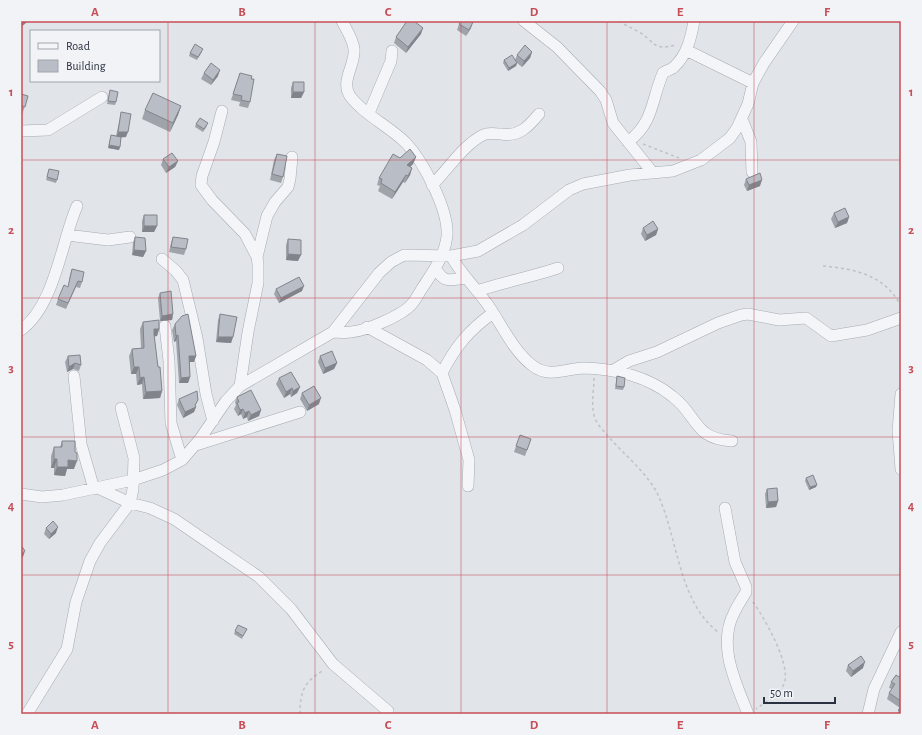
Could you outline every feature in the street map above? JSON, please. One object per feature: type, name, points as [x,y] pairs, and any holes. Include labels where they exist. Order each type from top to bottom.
[{"type":"street","points":[[333,332],[352,332],[367,327],[390,319],[411,305],[435,268],[446,257],[447,233],[442,208],[417,157],[405,143],[350,95],[347,87],[354,49],[342,21]]},
{"type":"street","points":[[524,21],[557,47],[600,90],[606,100],[613,123],[630,140],[653,173]]},
{"type":"street","points":[[630,140],[643,129],[664,73],[673,69],[688,46],[694,21]]},
{"type":"street","points":[[21,494],[42,497],[63,495],[133,480],[163,470],[182,460],[196,445],[214,421],[226,401],[240,386],[333,332],[379,273],[391,262],[404,255],[446,257],[472,253],[492,245],[523,226],[555,199],[583,184],[673,171],[694,163],[714,152],[730,138],[742,119],[748,104],[753,83],[764,63],[793,21]]},
{"type":"street","points":[[688,46],[753,83]]},
{"type":"street","points":[[369,113],[391,61],[392,51]]},
{"type":"street","points":[[21,131],[48,130],[102,97]]},
{"type":"street","points":[[222,111],[214,142],[202,176],[201,185],[212,200],[245,234],[256,257]]},
{"type":"street","points":[[432,186],[473,142],[484,135],[492,133],[507,136],[523,131],[539,114]]},
{"type":"street","points":[[742,119],[751,142],[752,172]]},
{"type":"street","points":[[240,386],[248,332],[258,282],[256,257],[267,216],[275,202],[288,187],[292,157]]},
{"type":"street","points":[[21,330],[37,312],[55,276],[77,206]]},
{"type":"street","points":[[67,235],[108,240],[130,237]]},
{"type":"street","points":[[446,257],[477,291],[494,313],[517,350],[534,367],[545,372],[554,373],[578,369],[594,369],[612,371],[631,376],[672,395],[705,434],[712,438],[732,441]]},
{"type":"street","points":[[162,259],[176,271],[182,280],[197,338],[206,394],[214,421]]},
{"type":"street","points":[[435,268],[442,277],[448,280],[466,278]]},
{"type":"street","points":[[477,291],[503,282],[558,268]]},
{"type":"street","points":[[442,373],[452,352],[460,342],[494,313]]},
{"type":"street","points":[[612,371],[629,361],[670,347],[718,323],[748,314],[779,320],[806,318],[831,336],[867,330],[901,318]]},
{"type":"street","points":[[165,326],[170,361],[171,422],[182,460]]},
{"type":"street","points":[[367,327],[427,360],[442,373],[456,410],[469,460],[468,486]]},
{"type":"street","points":[[74,376],[82,444],[96,488],[130,504],[150,508],[174,519],[259,577],[291,609],[332,664],[388,711]]},
{"type":"street","points":[[901,394],[898,431],[901,470]]},
{"type":"street","points":[[27,714],[67,649],[76,602],[90,560],[100,543],[130,504],[134,458],[121,408]]},
{"type":"street","points":[[196,445],[300,412]]},
{"type":"street","points":[[725,508],[735,562],[745,583],[746,592],[734,613],[728,638],[730,665],[751,712]]},
{"type":"street","points":[[868,714],[874,689],[901,632]]},
{"type":"path","points":[[619,21],[639,32],[657,46],[688,46]]},
{"type":"path","points":[[630,140],[694,163]]},
{"type":"path","points":[[822,266],[855,270],[883,283],[896,296],[901,306]]},
{"type":"path","points":[[594,369],[594,416],[599,426],[644,474],[658,494],[670,529],[676,555],[684,579],[696,605],[710,627],[728,638]]},
{"type":"path","points":[[746,592],[769,630],[784,664],[786,675],[784,684],[780,691],[751,712]]},
{"type":"path","points":[[300,714],[300,704],[304,686],[316,674],[332,664]]},
{"type":"building","points":[[407,21],[414,21],[423,28],[408,47],[396,37]]},
{"type":"building","points":[[461,21],[473,22],[469,30],[459,24]]},
{"type":"building","points":[[195,44],[203,49],[198,57],[190,53]]},
{"type":"building","points":[[525,45],[532,52],[524,61],[517,55]]},
{"type":"building","points":[[512,55],[517,63],[509,68],[504,60]]},
{"type":"building","points":[[211,63],[220,70],[213,80],[204,73]]},
{"type":"building","points":[[240,73],[252,76],[251,79],[254,79],[250,102],[241,100],[242,96],[233,94]]},
{"type":"building","points":[[293,82],[304,82],[304,92],[293,92]]},
{"type":"building","points":[[110,90],[118,92],[116,102],[108,101]]},
{"type":"building","points":[[153,93],[181,106],[173,123],[145,110]]},
{"type":"building","points":[[21,94],[28,96],[25,107],[21,106]]},
{"type":"building","points":[[121,112],[131,114],[128,132],[118,132]]},
{"type":"building","points":[[200,118],[208,123],[204,129],[196,124]]},
{"type":"building","points":[[111,135],[121,137],[120,147],[109,145]]},
{"type":"building","points":[[410,149],[416,157],[407,165],[412,168],[408,176],[406,175],[395,192],[381,183],[382,179],[379,178],[393,154],[400,158]]},
{"type":"building","points":[[172,153],[178,161],[169,167],[163,159]]},
{"type":"building","points":[[277,154],[287,156],[283,177],[272,174]]},
{"type":"building","points":[[49,169],[59,171],[57,180],[47,177]]},
{"type":"building","points":[[760,173],[762,180],[749,185],[746,179]]},
{"type":"building","points":[[845,208],[849,217],[838,222],[834,213]]},
{"type":"building","points":[[144,215],[157,215],[157,226],[144,226]]},
{"type":"building","points":[[653,221],[658,229],[647,235],[643,228]]},
{"type":"building","points":[[135,237],[145,238],[146,251],[134,250]]},
{"type":"building","points":[[173,237],[188,239],[186,249],[171,247]]},
{"type":"building","points":[[288,239],[301,240],[301,255],[288,254]]},
{"type":"building","points":[[72,269],[84,272],[82,282],[78,281],[68,303],[58,299],[64,285],[68,287]]},
{"type":"building","points":[[299,277],[304,286],[281,298],[276,289]]},
{"type":"building","points":[[171,291],[173,314],[162,316],[160,293]]},
{"type":"building","points":[[188,314],[196,356],[189,356],[190,377],[181,378],[178,335],[176,336],[175,324],[182,316]]},
{"type":"building","points":[[220,314],[237,317],[233,337],[218,337]]},
{"type":"building","points":[[159,320],[159,329],[154,329],[154,334],[158,367],[160,367],[162,391],[146,392],[144,377],[140,378],[139,367],[134,367],[132,349],[144,348],[143,322]]},
{"type":"building","points":[[332,351],[337,363],[325,368],[320,356]]},
{"type":"building","points":[[80,355],[81,365],[75,363],[69,367],[68,356]]},
{"type":"building","points":[[291,372],[300,387],[293,391],[292,388],[286,392],[279,378]]},
{"type":"building","points":[[617,376],[625,378],[624,387],[616,386]]},
{"type":"building","points":[[314,386],[321,398],[309,405],[302,393]]},
{"type":"building","points":[[251,390],[261,410],[251,415],[249,411],[245,413],[243,409],[240,410],[237,403],[239,402],[237,397]]},
{"type":"building","points":[[197,391],[198,400],[195,405],[196,407],[185,412],[179,399]]},
{"type":"building","points":[[520,435],[531,439],[527,450],[516,446]]},
{"type":"building","points":[[62,441],[75,441],[77,461],[68,460],[68,467],[57,467],[57,459],[54,459],[54,447],[62,447]]},
{"type":"building","points":[[813,475],[817,485],[810,487],[806,478]]},
{"type":"building","points":[[777,488],[778,501],[768,502],[767,489]]},
{"type":"building","points":[[53,521],[58,527],[51,534],[46,528]]},
{"type":"building","points":[[21,545],[25,551],[21,554]]},
{"type":"building","points":[[238,625],[247,629],[243,636],[235,631]]},
{"type":"building","points":[[861,656],[865,662],[853,671],[848,665]]},
{"type":"building","points":[[896,675],[901,678],[901,701],[889,693],[895,684],[891,682]]}]
